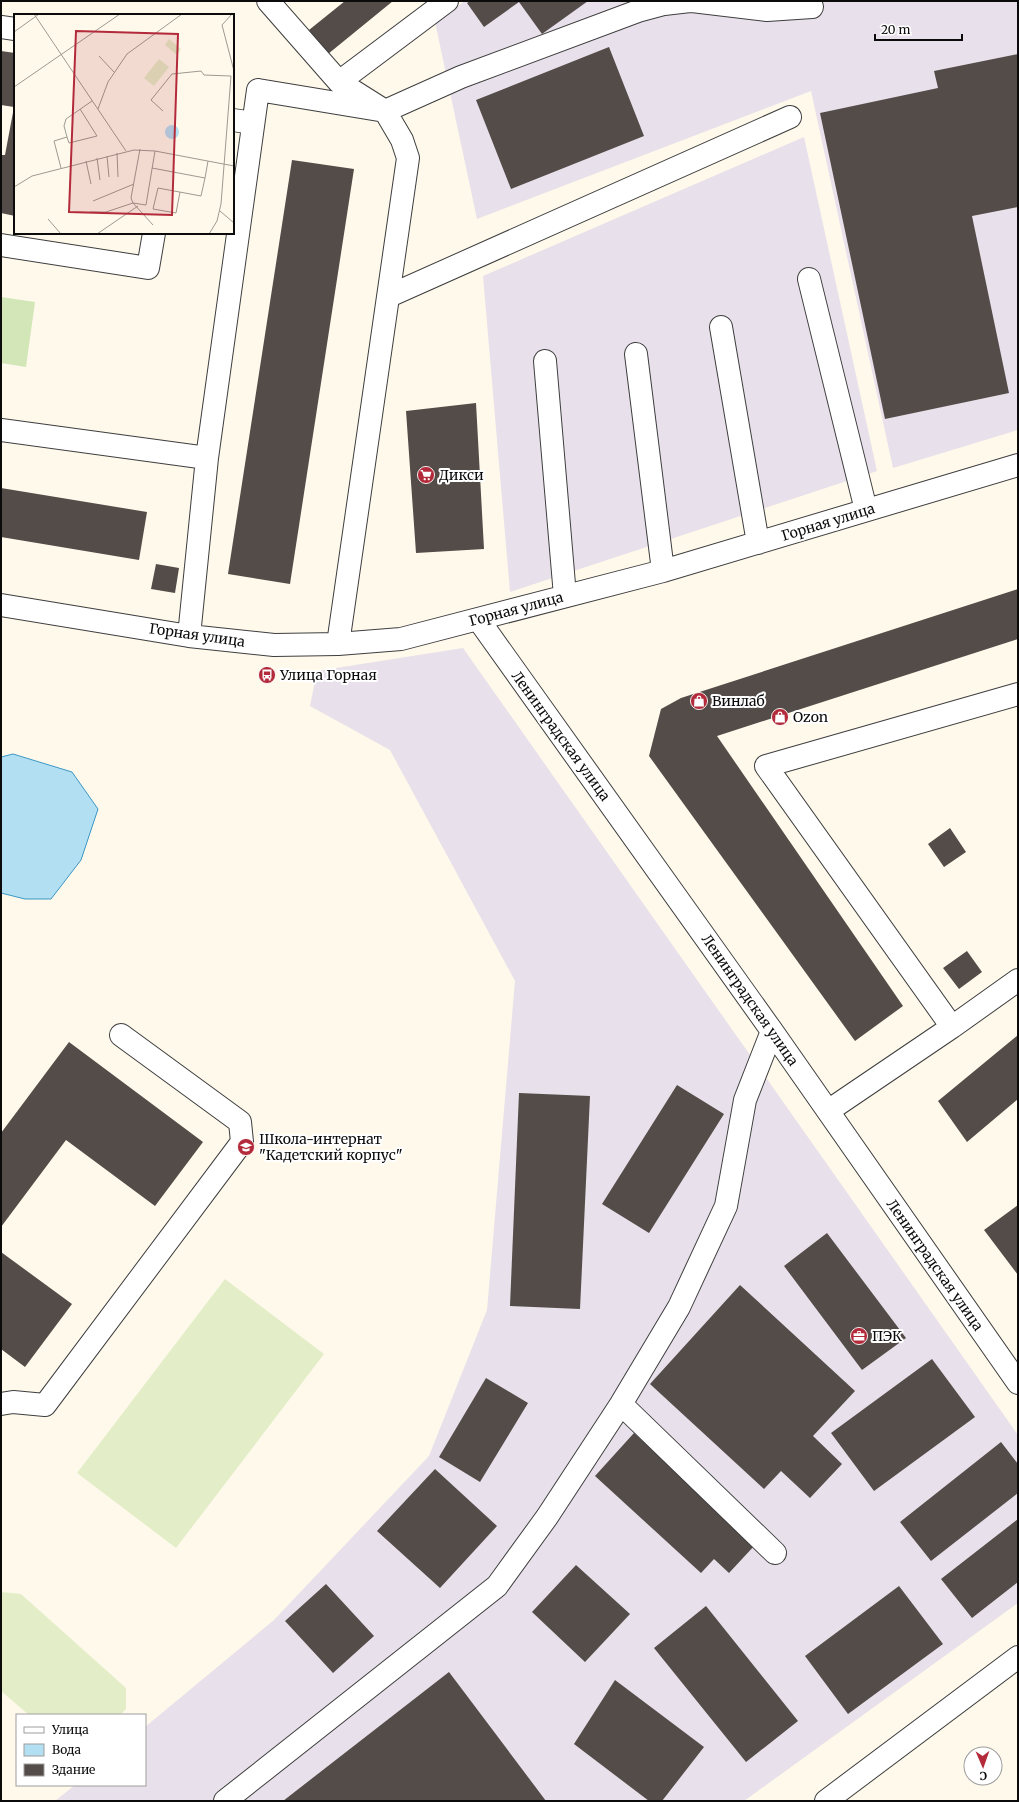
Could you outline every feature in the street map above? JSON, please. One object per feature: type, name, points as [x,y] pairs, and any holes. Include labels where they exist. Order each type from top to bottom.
[{"type":"street","points":[[268,1],[339,82],[386,110],[407,151],[408,165],[338,644]]},
{"type":"street","points":[[339,82],[447,1]]},
{"type":"street","points":[[234,204],[243,122],[258,90],[386,110],[454,80],[638,11],[664,4],[691,1],[767,10],[812,7]]},
{"type":"street","points":[[1,27],[14,29]]},
{"type":"street","points":[[389,296],[790,117]]},
{"type":"street","points":[[1,245],[148,268],[154,234]]},
{"type":"street","points":[[190,636],[206,458],[231,234]]},
{"type":"street","points":[[809,278],[866,510]]},
{"type":"street","points":[[721,327],[758,543]]},
{"type":"street","points":[[636,354],[663,571]]},
{"type":"street","points":[[545,361],[565,596]]},
{"type":"street","points":[[1,430],[206,458]]},
{"type":"street","name":"Горная улица","points":[[1,605],[190,636],[274,645],[338,644],[401,639],[663,571],[1018,465]]},
{"type":"street","name":"Ленинградская улица","points":[[478,619],[772,1031],[1018,1383]]},
{"type":"street","points":[[952,1028],[766,766],[1018,694]]},
{"type":"street","points":[[828,1111],[952,1028],[1018,980]]},
{"type":"street","points":[[225,1801],[497,1586],[547,1517],[621,1404],[679,1306],[726,1206],[745,1100],[772,1031]]},
{"type":"street","points":[[1,1404],[13,1402],[46,1405],[242,1142],[240,1122],[121,1035]]},
{"type":"street","points":[[621,1404],[775,1553]]},
{"type":"street","points":[[826,1801],[1018,1657]]},
{"type":"shaded area","points":[[465,1],[1018,1],[1018,430],[893,468],[811,91],[477,219],[435,22]]},
{"type":"shaded area","points":[[804,137],[877,471],[510,592],[483,276]]},
{"type":"shaded area","points":[[463,648],[1018,1435],[1018,1603],[744,1801],[55,1801],[74,1786],[146,1786],[146,1726],[274,1620],[429,1456],[487,1310],[515,981],[390,750],[310,706],[317,671]]},
{"type":"green space","points":[[1,297],[35,302],[26,367],[1,363]]},
{"type":"green space","points":[[225,1279],[324,1354],[176,1548],[77,1473]]},
{"type":"green space","points":[[1,1592],[21,1594],[126,1688],[126,1709],[121,1714],[28,1714],[1,1691]]},
{"type":"water","points":[[13,754],[72,772],[98,809],[81,860],[51,899],[25,899],[1,893],[1,757]]},
{"type":"building","points":[[345,1],[393,1],[328,54],[309,30]]},
{"type":"building","points":[[470,1],[588,1],[542,34],[519,2],[484,27],[467,3]]},
{"type":"building","points":[[609,47],[644,136],[511,189],[476,100]]},
{"type":"building","points":[[1,51],[14,53],[14,107],[1,105]]},
{"type":"building","points":[[1018,54],[1018,207],[972,216],[1009,393],[885,419],[820,113],[938,88],[934,71]]},
{"type":"building","points":[[14,107],[14,216],[1,213],[1,155],[5,155]]},
{"type":"building","points":[[292,160],[354,169],[290,584],[228,574]]},
{"type":"building","points":[[476,403],[484,549],[416,553],[406,411]]},
{"type":"building","points":[[1,488],[147,512],[139,560],[1,537]]},
{"type":"building","points":[[156,564],[179,568],[175,593],[151,589]]},
{"type":"building","points":[[1018,589],[1018,639],[717,736],[903,1006],[855,1041],[649,756],[661,709],[681,698]]},
{"type":"building","points":[[950,828],[966,852],[944,867],[928,844]]},
{"type":"building","points":[[967,951],[982,972],[959,989],[943,968]]},
{"type":"building","points":[[1018,1035],[1018,1099],[967,1142],[938,1101]]},
{"type":"building","points":[[69,1042],[203,1142],[155,1206],[66,1140],[1,1227],[1,1133]]},
{"type":"building","points":[[677,1085],[724,1114],[649,1233],[602,1204]]},
{"type":"building","points":[[519,1093],[590,1096],[580,1309],[510,1306]]},
{"type":"building","points":[[1018,1205],[1018,1275],[984,1230]]},
{"type":"building","points":[[827,1233],[906,1338],[862,1370],[784,1266]]},
{"type":"building","points":[[1,1252],[72,1304],[25,1367],[1,1349]]},
{"type":"building","points":[[740,1285],[855,1391],[813,1436],[842,1464],[810,1498],[781,1471],[764,1489],[650,1384]]},
{"type":"building","points":[[932,1359],[975,1417],[874,1491],[831,1433]]},
{"type":"building","points":[[486,1378],[528,1403],[480,1482],[439,1457]]},
{"type":"building","points":[[634,1433],[755,1545],[729,1573],[714,1559],[701,1573],[595,1476]]},
{"type":"building","points":[[1001,1442],[1018,1464],[1018,1493],[931,1561],[900,1522]]},
{"type":"building","points":[[435,1469],[497,1526],[440,1588],[377,1531]]},
{"type":"building","points":[[1018,1519],[1018,1582],[972,1618],[941,1579]]},
{"type":"building","points":[[576,1565],[630,1614],[585,1662],[532,1612]]},
{"type":"building","points":[[326,1584],[374,1636],[333,1673],[285,1621]]},
{"type":"building","points":[[899,1586],[943,1644],[848,1714],[805,1656]]},
{"type":"building","points":[[706,1606],[798,1721],[746,1762],[654,1648]]},
{"type":"building","points":[[449,1672],[546,1801],[283,1801]]},
{"type":"building","points":[[615,1680],[704,1747],[662,1801],[649,1801],[574,1744]]},
{"type":"place","name":"Дикси","points":[[426,475]]},
{"type":"place","name":"Улица Горная","points":[[267,675]]},
{"type":"place","name":"Винлаб","points":[[699,701]]},
{"type":"place","name":"Ozon","points":[[780,717]]},
{"type":"place","name":"Школа-интернат \"Кадетский корпус\"","points":[[246,1147]]},
{"type":"place","name":"ПЭК","points":[[859,1336]]}]
